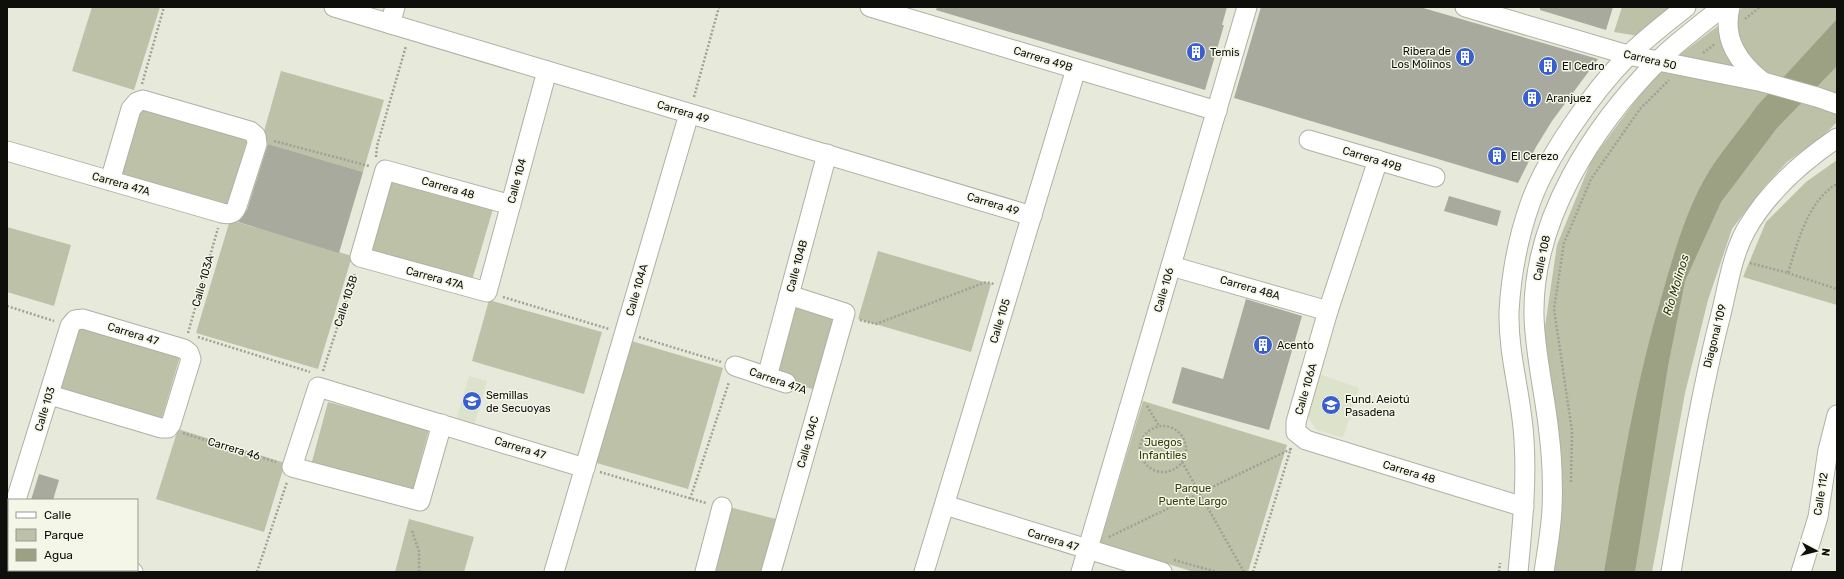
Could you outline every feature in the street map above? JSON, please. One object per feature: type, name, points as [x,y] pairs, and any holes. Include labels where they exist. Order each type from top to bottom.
[{"type":"street","name":"Carrera 49","points":[[334,7],[392,15],[411,30],[1032,216]]},
{"type":"street","name":"Carrera 49B","points":[[870,7],[1216,111]]},
{"type":"street","name":"Calle 106","points":[[1081,572],[1247,7]]},
{"type":"street","name":"Carrera 50","points":[[1465,7],[1628,55],[1683,68],[1768,84],[1837,104]]},
{"type":"street","points":[[1518,572],[1524,506],[1524,440],[1513,371],[1509,313],[1519,239],[1530,204],[1542,177],[1582,113],[1628,55],[1686,7]]},
{"type":"street","name":"Calle 108","points":[[1544,572],[1552,509],[1550,434],[1534,316],[1536,287],[1548,231],[1557,204],[1576,167],[1632,90],[1657,62],[1722,7]]},
{"type":"street","points":[[1730,7],[1728,34],[1733,48],[1742,63],[1768,84]]},
{"type":"street","name":"Calle 105","points":[[924,572],[1076,69]]},
{"type":"street","name":"Calle 104","points":[[487,292],[547,71]]},
{"type":"street","points":[[110,181],[131,109],[137,102],[143,100],[250,131],[256,136],[257,144],[228,212]]},
{"type":"street","name":"Calle 104A","points":[[554,572],[689,114]]},
{"type":"street","name":"Diagonal 109","points":[[1671,572],[1705,376],[1735,258],[1746,231],[1757,214],[1786,180],[1822,148],[1837,138]]},
{"type":"street","name":"Carrera 49B","points":[[1309,140],[1435,178]]},
{"type":"street","name":"Carrera 47A","points":[[7,151],[110,181],[228,212]]},
{"type":"street","name":"Calle 104B","points":[[767,377],[827,154]]},
{"type":"street","name":"Calle 106A","points":[[1294,440],[1296,422],[1328,311],[1378,160]]},
{"type":"street","points":[[360,257],[385,170]]},
{"type":"street","name":"Carrera 48","points":[[385,170],[511,205]]},
{"type":"street","name":"Carrera 47A","points":[[360,257],[487,292]]},
{"type":"street","name":"Carrera 48A","points":[[1171,266],[1328,311]]},
{"type":"street","name":"Calle 104C","points":[[771,572],[844,313],[789,296]]},
{"type":"street","name":"Carrera 47","points":[[73,323],[83,319],[187,346]]},
{"type":"street","name":"Calle 103","points":[[16,499],[73,323]]},
{"type":"street","points":[[50,395],[161,428],[168,428],[172,424],[191,359],[187,346]]},
{"type":"street","name":"Carrera 47A","points":[[734,366],[786,383]]},
{"type":"street","points":[[320,381],[292,467],[420,501],[442,424]]},
{"type":"street","name":"Carrera 47","points":[[320,381],[442,424],[585,468]]},
{"type":"street","name":"Calle 112","points":[[1801,572],[1818,517],[1828,450],[1837,414]]},
{"type":"street","name":"Carrera 48","points":[[1294,440],[1306,440],[1524,506]]},
{"type":"street","name":"Carrera 47","points":[[944,505],[1162,572]]},
{"type":"street","points":[[705,572],[722,507]]},
{"type":"path","points":[[137,102],[164,7]]},
{"type":"path","points":[[689,114],[719,7]]},
{"type":"path","points":[[1571,484],[1572,431],[1554,308],[1564,242],[1591,180],[1640,109],[1661,86],[1760,7]]},
{"type":"path","points":[[385,170],[378,162],[376,157],[377,146],[411,30]]},
{"type":"path","points":[[256,136],[385,170]]},
{"type":"path","points":[[1788,274],[1802,227],[1829,188],[1837,184]]},
{"type":"path","name":"Calle 103A","points":[[187,346],[228,212]]},
{"type":"path","name":"Calle 103B","points":[[320,381],[360,257]]},
{"type":"path","points":[[1735,258],[1837,289]]},
{"type":"path","points":[[876,324],[986,282],[1010,289]]},
{"type":"path","points":[[7,306],[73,323]]},
{"type":"path","points":[[187,346],[320,381]]},
{"type":"path","points":[[690,499],[734,366]]},
{"type":"path","points":[[1146,403],[1159,426]]},
{"type":"path","points":[[1159,426],[1170,426],[1182,436],[1186,451],[1182,462],[1174,469],[1160,472],[1146,466],[1142,459],[1140,444],[1142,437],[1148,431],[1159,426]]},
{"type":"path","name":"Carrera 46","points":[[168,428],[292,467]]},
{"type":"path","points":[[1105,540],[1199,494],[1294,440]]},
{"type":"path","points":[[1253,572],[1294,440]]},
{"type":"path","points":[[1182,462],[1244,572]]},
{"type":"path","points":[[257,572],[292,467]]},
{"type":"path","points":[[585,468],[722,507]]},
{"type":"path","points":[[412,530],[419,551],[419,572]]},
{"type":"shaded area","name":"Fund. Aeiotú Pasadena","points":[[1319,374],[1359,388],[1343,438],[1317,430],[1311,422],[1307,412]]},
{"type":"shaded area","name":"Semillas de Secuoyas","points":[[469,376],[487,381],[474,426],[456,420]]},
{"type":"green space","points":[[92,7],[160,7],[134,90],[72,71]]},
{"type":"green space","points":[[1622,7],[1673,7],[1638,36],[1614,32]]},
{"type":"green space","points":[[1743,7],[1837,7],[1837,122],[1824,135],[1787,162],[1764,187],[1732,229],[1708,300],[1685,393],[1652,572],[1551,572],[1543,340],[1557,245],[1592,159],[1657,72]]},
{"type":"green space","points":[[281,71],[384,100],[363,172],[261,142]]},
{"type":"green space","points":[[136,108],[247,140],[228,208],[116,176]]},
{"type":"green space","points":[[1837,160],[1837,305],[1743,277],[1766,222],[1806,182]]},
{"type":"green space","points":[[390,180],[493,209],[472,280],[370,251]]},
{"type":"green space","points":[[230,220],[352,256],[318,369],[196,333]]},
{"type":"green space","points":[[7,227],[71,245],[54,306],[7,292]]},
{"type":"green space","points":[[878,251],[991,284],[971,352],[858,319]]},
{"type":"green space","points":[[489,300],[602,332],[584,394],[472,361]]},
{"type":"green space","points":[[789,302],[836,315],[816,390],[768,377]]},
{"type":"green space","points":[[80,324],[181,353],[161,421],[60,392]]},
{"type":"green space","points":[[628,340],[723,368],[688,489],[593,462]]},
{"type":"green space","name":"Parque Puente Largo","points":[[1143,401],[1287,445],[1248,572],[1194,572],[1100,543]]},
{"type":"green space","points":[[328,402],[429,429],[411,496],[310,469]]},
{"type":"green space","points":[[178,429],[285,463],[264,532],[156,499]]},
{"type":"green space","points":[[729,507],[780,520],[766,572],[712,572]]},
{"type":"green space","points":[[409,519],[474,537],[464,572],[395,572]]},
{"type":"water","name":"Río Molinos","points":[[1837,19],[1837,66],[1777,128],[1721,202],[1685,281],[1668,366],[1635,572],[1604,572],[1635,402],[1651,335],[1669,271],[1690,209],[1710,170],[1757,106]]},
{"type":"building","points":[[937,7],[1227,7],[1222,25],[1224,25],[1205,90],[936,10]]},
{"type":"building","points":[[1261,7],[1420,7],[1598,59],[1552,121],[1536,147],[1518,183],[1234,98]]},
{"type":"building","points":[[1540,7],[1613,7],[1606,30],[1540,10]]},
{"type":"building","points":[[268,144],[363,172],[339,253],[238,222],[247,210]]},
{"type":"building","points":[[1449,196],[1501,211],[1497,226],[1444,211]]},
{"type":"building","name":"Acento","points":[[1246,299],[1302,316],[1269,430],[1172,403],[1182,367],[1223,379]]},
{"type":"building","points":[[39,474],[59,480],[53,499],[31,499]]},
{"type":"place","name":"Temis","points":[[1196,52]]},
{"type":"place","name":"Ribera de Los Molinos","points":[[1465,57]]},
{"type":"place","name":"El Cedro","points":[[1548,66]]},
{"type":"place","name":"Aranjuez","points":[[1532,98]]},
{"type":"place","name":"El Cerezo","points":[[1497,156]]},
{"type":"place","name":"Acento","points":[[1263,345]]},
{"type":"place","name":"Semillas de Secuoyas","points":[[472,401]]},
{"type":"place","name":"Fund. Aeiotú Pasadena","points":[[1331,405]]},
{"type":"park label","name":"Juegos Infantiles","points":[[1163,448]]}]
